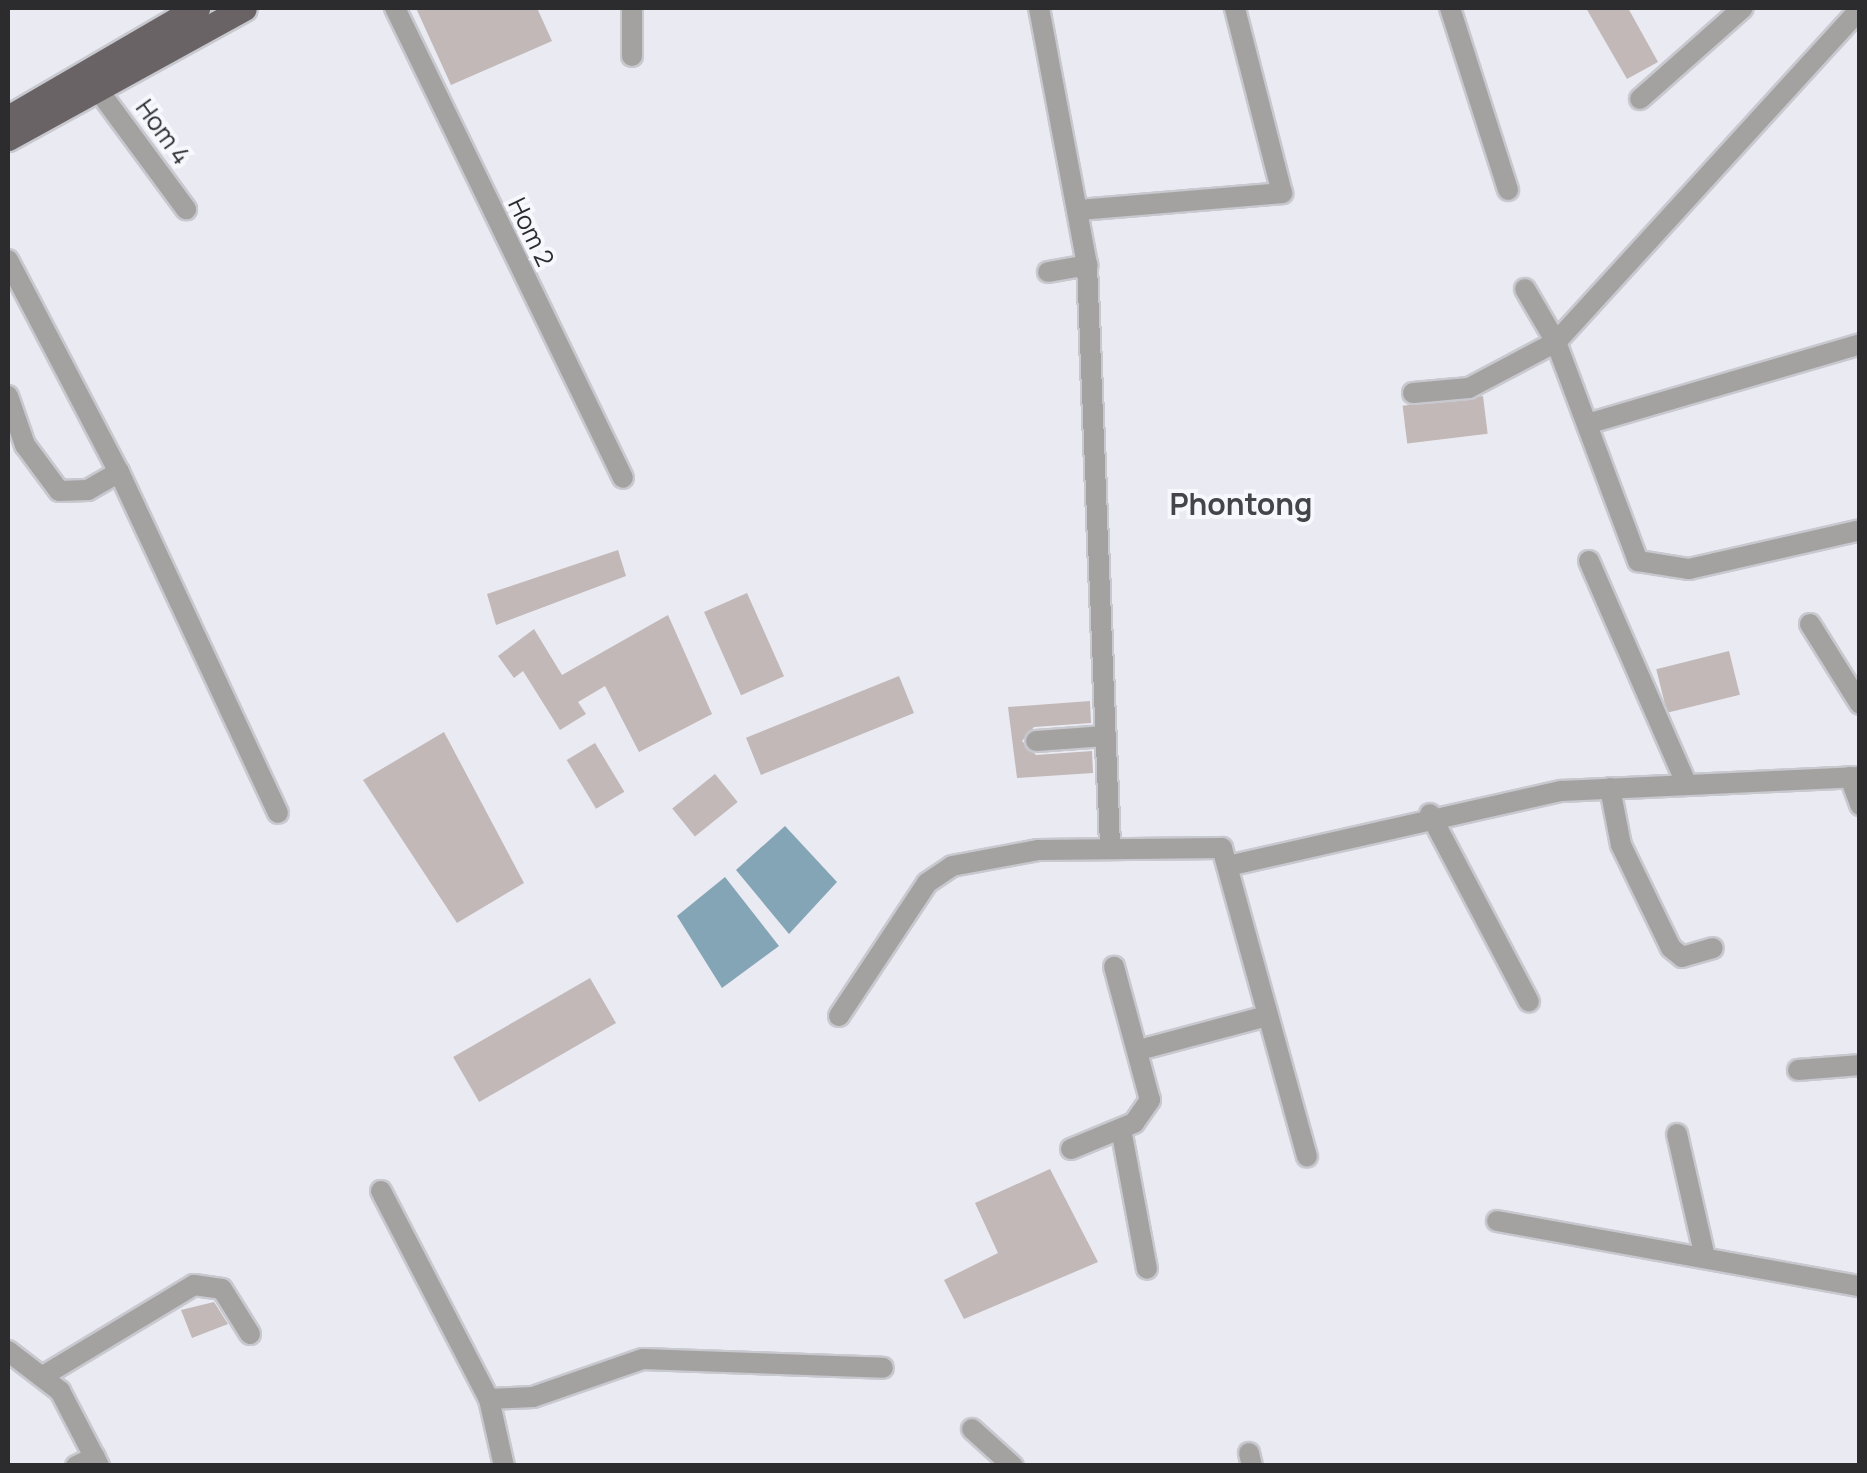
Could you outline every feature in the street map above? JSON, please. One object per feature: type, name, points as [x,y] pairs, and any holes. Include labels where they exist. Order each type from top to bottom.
[{"type":"main road","points":[[8,118],[186,17],[244,8]]},
{"type":"main road","points":[[8,138],[96,87],[186,17]]},
{"type":"street","name":"Hom 2","points":[[395,8],[623,478]]},
{"type":"street","points":[[632,8],[632,56]]},
{"type":"street","points":[[1039,8],[1080,210],[1087,266],[1110,846]]},
{"type":"street","points":[[1080,210],[1282,193],[1235,8]]},
{"type":"street","points":[[1450,8],[1508,190]]},
{"type":"street","points":[[1640,100],[1743,8]]},
{"type":"street","points":[[1412,392],[1469,388],[1556,342],[1860,8]]},
{"type":"street","name":"Hom 4","points":[[96,87],[186,210]]},
{"type":"street","points":[[8,260],[119,472],[278,814]]},
{"type":"street","points":[[1048,272],[1087,266]]},
{"type":"street","points":[[1525,289],[1556,342],[1638,562],[1688,570],[1860,530]]},
{"type":"street","points":[[1588,424],[1860,344]]},
{"type":"street","points":[[8,396],[26,445],[59,492],[88,490],[119,472]]},
{"type":"street","points":[[1590,561],[1687,784]]},
{"type":"street","points":[[1810,624],[1860,704]]},
{"type":"street","points":[[1036,742],[1106,736]]},
{"type":"street","points":[[1307,1157],[1226,874],[1232,865],[1430,814],[1610,788],[1855,777],[1860,805]]},
{"type":"street","points":[[1610,788],[1620,844],[1670,948],[1682,958],[1713,948]]},
{"type":"street","points":[[1430,814],[1529,1002]]},
{"type":"street","points":[[839,1016],[937,874],[1038,850],[1110,846],[1222,848],[1232,865]]},
{"type":"street","points":[[1071,1149],[1121,1129],[1150,1100],[1114,968]]},
{"type":"street","points":[[1139,1050],[1267,1016]]},
{"type":"street","points":[[1798,1070],[1860,1065]]},
{"type":"street","points":[[1121,1129],[1147,1269]]},
{"type":"street","points":[[1678,1134],[1705,1257]]},
{"type":"street","points":[[381,1191],[489,1399],[504,1466]]},
{"type":"street","points":[[1497,1221],[1860,1286]]},
{"type":"street","points":[[44,1376],[194,1286],[222,1289],[250,1334]]},
{"type":"street","points":[[8,1351],[44,1376],[73,1408],[90,1463]]},
{"type":"street","points":[[489,1399],[533,1397],[643,1359],[883,1368]]},
{"type":"street","points":[[972,1429],[1013,1466]]},
{"type":"water","points":[[785,826],[837,882],[789,934],[736,870]]},
{"type":"water","points":[[725,877],[779,946],[722,988],[677,916]]},
{"type":"building","points":[[416,8],[537,8],[552,41],[451,85]]},
{"type":"building","points":[[1586,8],[1628,8],[1658,62],[1627,79]]},
{"type":"building","points":[[1483,396],[1488,434],[1407,444],[1403,406]]},
{"type":"building","points":[[618,550],[626,576],[496,625],[487,594]]},
{"type":"building","points":[[747,593],[784,676],[741,695],[704,612]]},
{"type":"building","points":[[668,615],[712,714],[639,752],[605,686],[578,702],[586,714],[560,730],[523,671],[514,678],[498,656],[534,629],[562,675]]},
{"type":"building","points":[[1729,651],[1740,695],[1667,713],[1656,669]]},
{"type":"building","points":[[899,676],[914,713],[761,775],[746,738]]},
{"type":"building","points":[[1090,701],[1091,723],[1034,727],[1022,741],[1036,755],[1092,751],[1093,773],[1017,778],[1008,707]]},
{"type":"building","points":[[444,732],[524,883],[457,923],[363,780]]},
{"type":"building","points":[[595,743],[624,792],[596,809],[567,760]]},
{"type":"building","points":[[715,774],[738,802],[695,837],[672,809]]},
{"type":"building","points":[[590,978],[616,1023],[479,1102],[453,1057]]},
{"type":"building","points":[[1050,1169],[1098,1262],[964,1319],[944,1280],[998,1253],[975,1203]]},
{"type":"building","points":[[214,1302],[228,1324],[192,1338],[181,1310]]},
{"type":"district","name":"Phontong","points":[[1241,504]]}]
